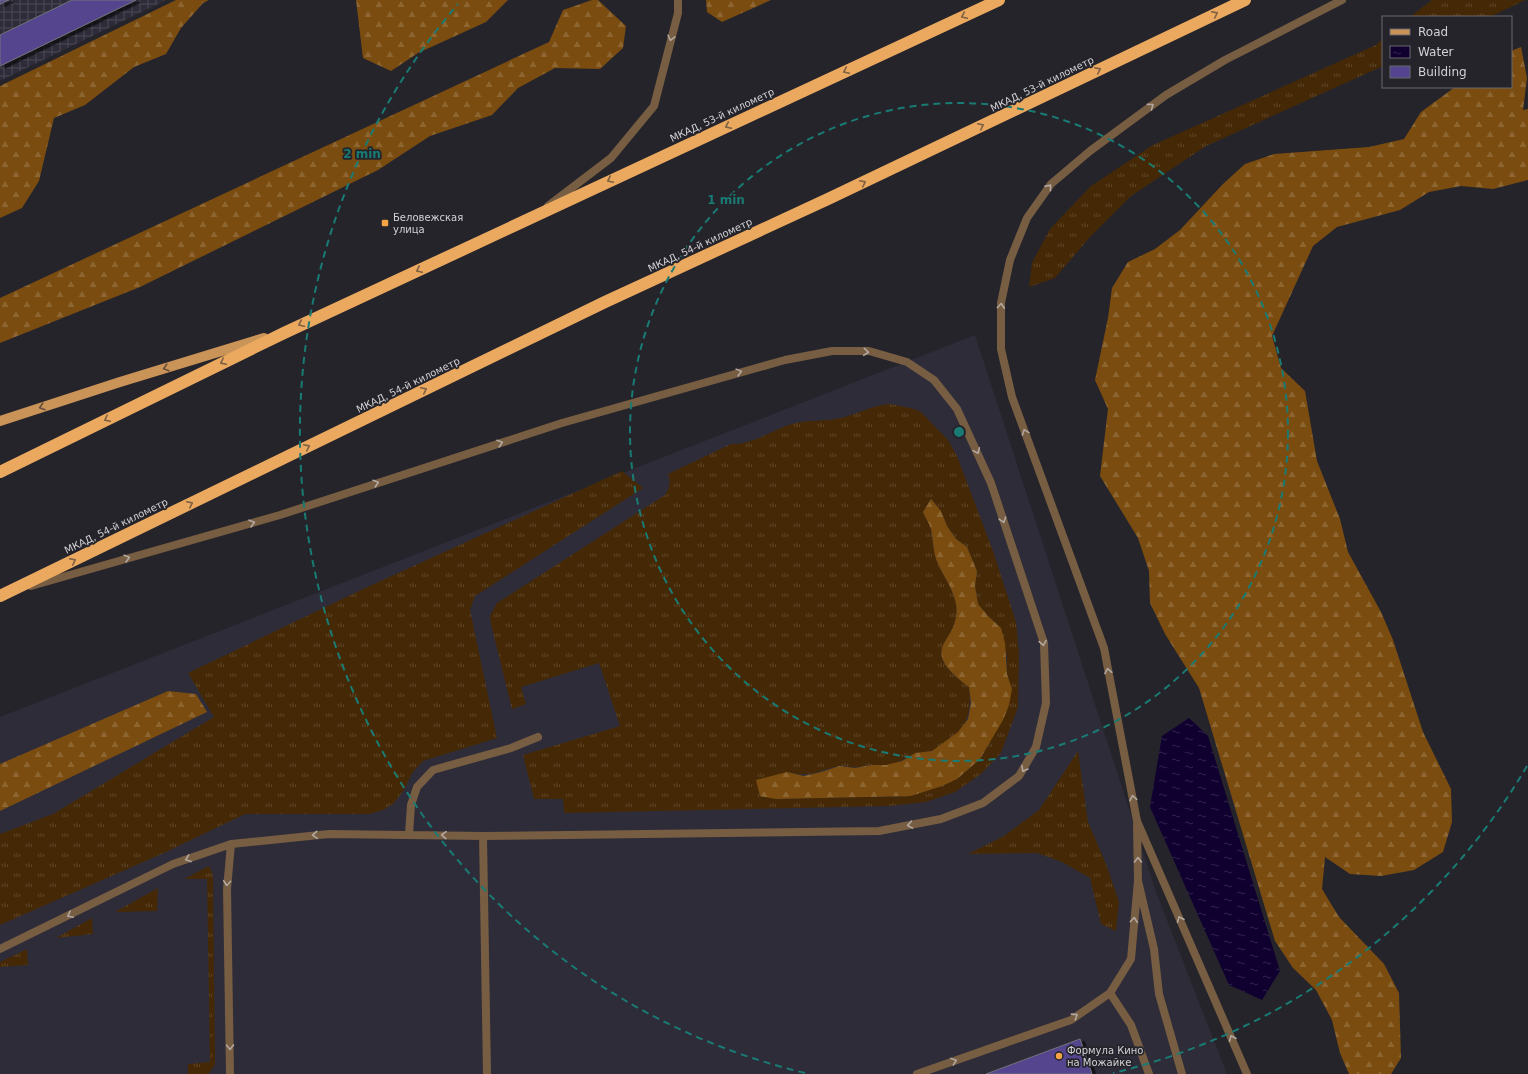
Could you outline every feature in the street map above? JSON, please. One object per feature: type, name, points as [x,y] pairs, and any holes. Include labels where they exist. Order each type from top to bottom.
[{"type":"highway","name":"МКАД, 53-й километр","points":[[284,332],[1000,0]]},
{"type":"highway","name":"МКАД, 53-й километр","points":[[828,199],[1245,0]]},
{"type":"highway","name":"МКАД, 54-й километр","points":[[4,594],[605,302],[828,199]]},
{"type":"highway","points":[[0,472],[284,332]]},
{"type":"highway","points":[[0,464],[47,448]]},
{"type":"main road","points":[[0,421],[120,382],[284,332]]},
{"type":"lane","points":[[536,215],[611,158],[654,106],[678,13],[678,0]]},
{"type":"lane","points":[[917,1074],[1071,1020],[1110,993],[1131,959],[1138,881],[1137,821],[1104,648],[1012,397],[1003,356],[1001,303],[1010,260],[1027,218],[1051,184],[1090,151],[1173,91],[1225,60],[1342,0]]},
{"type":"lane","points":[[0,949],[173,864],[231,844],[324,834],[484,836],[879,831],[941,819],[983,803],[1019,776],[1036,747],[1046,703],[1044,643],[991,483],[957,409],[934,380],[907,362],[869,352],[832,351],[785,360],[562,423],[280,515],[4,594]]},
{"type":"lane","points":[[409,834],[411,805],[417,787],[433,770],[511,748],[538,737]]},
{"type":"lane","points":[[1137,821],[1247,1074]]},
{"type":"lane","points":[[484,836],[488,1074]]},
{"type":"lane","points":[[230,1074],[227,889],[231,844]]},
{"type":"lane","points":[[1138,881],[1154,949],[1159,994],[1182,1074]]},
{"type":"lane","points":[[1110,993],[1131,1025],[1149,1074]]},
{"type":"shaded area","points":[[0,0],[166,0],[0,81]]},
{"type":"shaded area","points":[[975,335],[1156,892],[1227,1074],[0,1074],[0,717]]},
{"type":"green space","points":[[176,0],[209,0],[203,3],[181,28],[166,54],[134,67],[85,105],[54,118],[39,181],[22,208],[0,218],[0,86]]},
{"type":"green space","points":[[356,0],[508,0],[486,22],[418,53],[391,71],[363,58]]},
{"type":"green space","points":[[592,0],[598,0],[626,26],[623,48],[600,69],[555,68],[518,88],[492,115],[430,136],[378,170],[140,287],[0,343],[0,298],[549,42],[563,10]]},
{"type":"green space","points":[[706,0],[771,0],[722,22],[707,12]]},
{"type":"green space","points":[[1432,0],[1525,0],[1492,16],[1411,16]]},
{"type":"green space","points":[[1382,40],[1382,66],[1206,146],[1131,196],[1090,237],[1055,278],[1029,287],[1032,263],[1050,229],[1091,186],[1153,145],[1376,45]]},
{"type":"green space","points":[[1521,47],[1527,78],[1523,110],[1528,109],[1528,180],[1493,189],[1461,186],[1429,192],[1400,210],[1337,227],[1313,246],[1272,336],[1281,368],[1305,391],[1317,461],[1340,519],[1348,552],[1381,612],[1393,640],[1423,732],[1451,789],[1452,822],[1443,852],[1414,870],[1381,876],[1350,874],[1325,857],[1322,889],[1339,917],[1384,964],[1399,993],[1401,1058],[1391,1074],[1349,1074],[1340,1053],[1332,1020],[1316,990],[1293,968],[1275,941],[1199,688],[1165,634],[1150,603],[1149,571],[1138,538],[1100,476],[1108,409],[1095,380],[1108,318],[1112,288],[1128,262],[1155,249],[1180,230],[1223,184],[1245,164],[1274,154],[1369,147],[1404,139],[1421,112],[1454,88],[1512,88],[1512,51]]},
{"type":"green space","points":[[891,404],[921,412],[948,440],[957,456],[993,551],[1016,622],[1019,653],[1018,707],[1001,753],[981,774],[955,792],[926,802],[889,806],[564,813],[563,799],[534,799],[523,755],[620,726],[599,663],[521,687],[526,704],[512,709],[491,624],[490,616],[497,603],[665,495],[670,484],[668,474],[731,444],[739,444],[754,440],[792,424],[841,418]],"holes":[[[931,499],[941,511],[947,526],[956,539],[967,547],[977,571],[975,586],[978,604],[1001,628],[1007,658],[1007,674],[1012,689],[988,746],[980,759],[957,779],[911,796],[776,799],[787,772],[809,774],[840,766],[855,767],[891,764],[915,754],[931,751],[943,745],[958,733],[963,725],[969,708],[969,687],[952,673],[944,662],[941,653],[943,645],[953,628],[956,617],[955,598],[938,565],[934,552],[931,529],[923,512]]]},
{"type":"green space","points":[[622,471],[643,488],[475,596],[470,610],[497,738],[423,761],[412,773],[404,790],[393,804],[383,810],[369,814],[245,814],[166,852],[0,925],[0,834],[53,814],[214,717],[188,673],[361,590]]},
{"type":"green space","points":[[931,499],[941,511],[947,526],[956,539],[967,547],[977,571],[975,586],[978,604],[1001,628],[1005,643],[1007,674],[1012,689],[1009,705],[1003,720],[980,759],[957,779],[942,786],[911,796],[776,799],[760,796],[756,780],[787,772],[804,776],[839,766],[855,768],[871,765],[886,765],[902,761],[915,753],[932,751],[958,732],[968,719],[971,703],[969,687],[952,673],[944,662],[941,653],[943,645],[953,628],[956,618],[956,604],[955,598],[938,565],[934,551],[931,529],[923,512]]},
{"type":"green space","points":[[168,691],[196,694],[207,712],[0,811],[0,764]]},
{"type":"green space","points":[[1078,751],[1088,822],[1106,864],[1119,902],[1116,931],[1101,924],[1090,878],[1062,862],[1037,853],[968,854],[1004,836],[1039,810]]},
{"type":"green space","points":[[209,866],[213,875],[215,1065],[208,1074],[188,1074],[188,1064],[210,1062],[207,879],[184,879]]},
{"type":"green space","points":[[158,888],[157,911],[115,912]]},
{"type":"green space","points":[[92,918],[93,934],[56,938]]},
{"type":"green space","points":[[27,949],[28,965],[0,967],[0,962]]},
{"type":"water","points":[[1189,718],[1208,736],[1280,971],[1262,1000],[1229,985],[1150,807],[1162,736]]},
{"type":"building","points":[[0,0],[9,0],[0,4]]},
{"type":"building","points":[[72,0],[136,0],[0,66],[0,35]]},
{"type":"building","name":"Формула Кино на Можайке","points":[[1080,1039],[1092,1074],[986,1074]]},
{"type":"place","name":"Беловежская улица","points":[[385,223]]},
{"type":"place","name":"Формула Кино на Можайке","points":[[1059,1056]]}]
